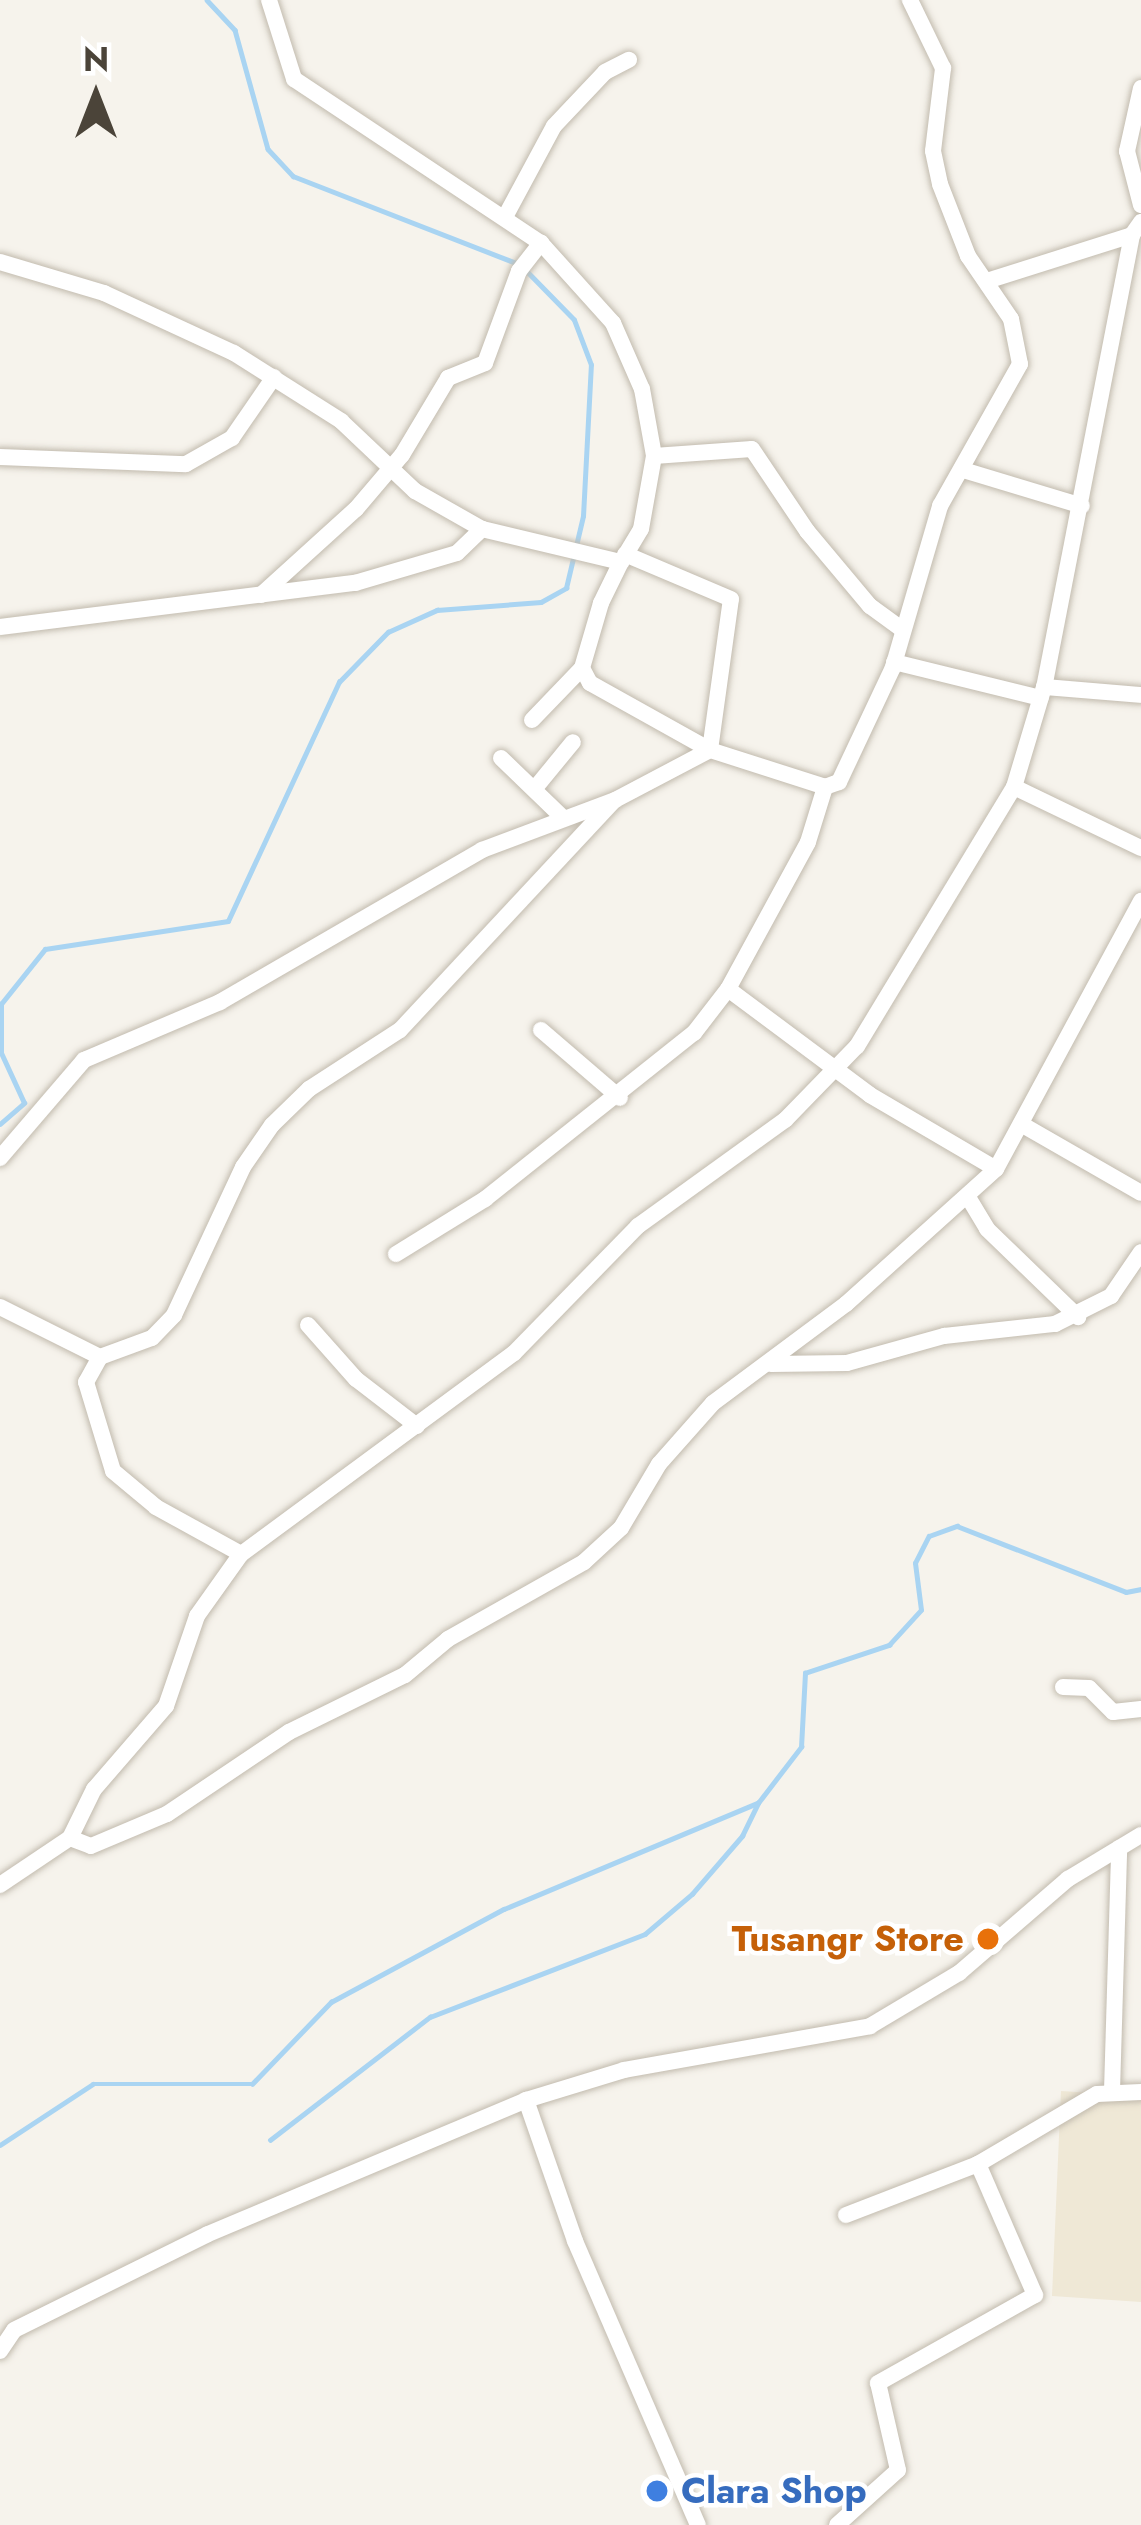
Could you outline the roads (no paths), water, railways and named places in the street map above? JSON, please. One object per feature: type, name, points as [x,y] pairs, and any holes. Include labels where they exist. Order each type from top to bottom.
[{"type":"street","points":[[268,0],[294,80],[505,217],[530,256],[613,322],[642,389],[654,456],[641,529],[623,558],[582,668],[532,720]]},
{"type":"street","points":[[582,668],[590,683],[710,750],[825,787],[839,782],[894,662],[940,506],[1020,364],[1011,319],[990,280],[968,256],[940,184],[933,151],[943,68],[910,0]]},
{"type":"street","points":[[505,217],[554,126],[597,79],[629,60]]},
{"type":"street","points":[[1141,88],[1127,151],[1141,205]]},
{"type":"street","points":[[990,280],[1136,228]]},
{"type":"street","points":[[0,1885],[70,1838],[94,1789],[166,1706],[197,1616],[241,1554],[514,1353],[638,1226],[785,1120],[838,1068],[1014,787],[1042,692],[1136,228]]},
{"type":"street","points":[[260,595],[330,536],[388,470],[448,378],[484,363],[530,256]]},
{"type":"street","points":[[0,262],[139,307],[274,376],[341,421],[388,470],[482,529],[623,558],[731,599],[710,750]]},
{"type":"street","points":[[0,457],[186,464],[232,438],[274,376]]},
{"type":"street","points":[[654,456],[752,449],[807,531],[870,606],[902,629]]},
{"type":"street","points":[[963,470],[1082,506]]},
{"type":"street","points":[[0,627],[394,574],[457,553],[482,529]]},
{"type":"street","points":[[894,662],[1042,692],[1141,694]]},
{"type":"street","points":[[536,787],[573,742]]},
{"type":"street","points":[[0,1158],[42,1103],[99,1051],[220,1002],[414,884],[562,817],[615,800],[710,750]]},
{"type":"street","points":[[501,758],[562,817]]},
{"type":"street","points":[[396,1254],[469,1211],[620,1098],[694,1033],[728,989],[808,842],[825,787]]},
{"type":"street","points":[[1014,787],[1141,848]]},
{"type":"street","points":[[0,1307],[100,1357],[140,1347],[174,1316],[243,1167],[272,1125],[309,1089],[400,1030],[615,800]]},
{"type":"street","points":[[70,1838],[91,1846],[167,1814],[289,1732],[405,1675],[448,1640],[569,1574],[621,1528],[658,1464],[700,1416],[770,1364],[996,1169],[1141,901]]},
{"type":"street","points":[[728,989],[838,1068],[996,1169]]},
{"type":"street","points":[[542,1030],[620,1098]]},
{"type":"street","points":[[1021,1124],[1141,1192]]},
{"type":"street","points":[[968,1197],[987,1229],[1078,1317]]},
{"type":"street","points":[[770,1364],[848,1363],[922,1340],[1078,1317],[1111,1296],[1141,1252]]},
{"type":"street","points":[[308,1325],[346,1369],[417,1426]]},
{"type":"street","points":[[100,1357],[86,1382],[113,1471],[143,1498],[241,1554]]},
{"type":"street","points":[[1063,1687],[1089,1688],[1113,1712],[1141,1709]]},
{"type":"street","points":[[0,2351],[7,2331],[280,2201],[526,2100],[624,2070],[870,2026],[959,1973],[1068,1879],[1141,1835]]},
{"type":"street","points":[[1112,2091],[1119,1848]]},
{"type":"street","points":[[846,2215],[978,2164],[1112,2091],[1141,2092]]},
{"type":"street","points":[[526,2100],[575,2241],[698,2525]]},
{"type":"street","points":[[837,2525],[898,2470],[878,2383],[1035,2295],[978,2164]]},
{"type":"waterway","points":[[207,0],[235,30],[268,149],[293,176],[519,264]]},
{"type":"waterway","points":[[0,1124],[24,1103],[1,1053],[1,1004],[45,949],[228,921],[339,682],[388,632],[437,610],[541,602],[566,588],[583,516],[591,365],[574,320],[527,272]]},
{"type":"waterway","points":[[0,2145],[93,2084],[252,2084],[331,2002],[504,1909],[758,1803],[801,1747],[805,1673],[889,1645],[921,1610],[915,1563],[929,1536],[957,1526],[1126,1592],[1141,1589]]},
{"type":"waterway","points":[[270,2140],[430,2017],[645,1934],[692,1894],[742,1836],[758,1803]]},
{"type":"place","name":"Tusangr Store","points":[[988,1939]]},
{"type":"place","name":"Clara Shop","points":[[657,2491]]}]
